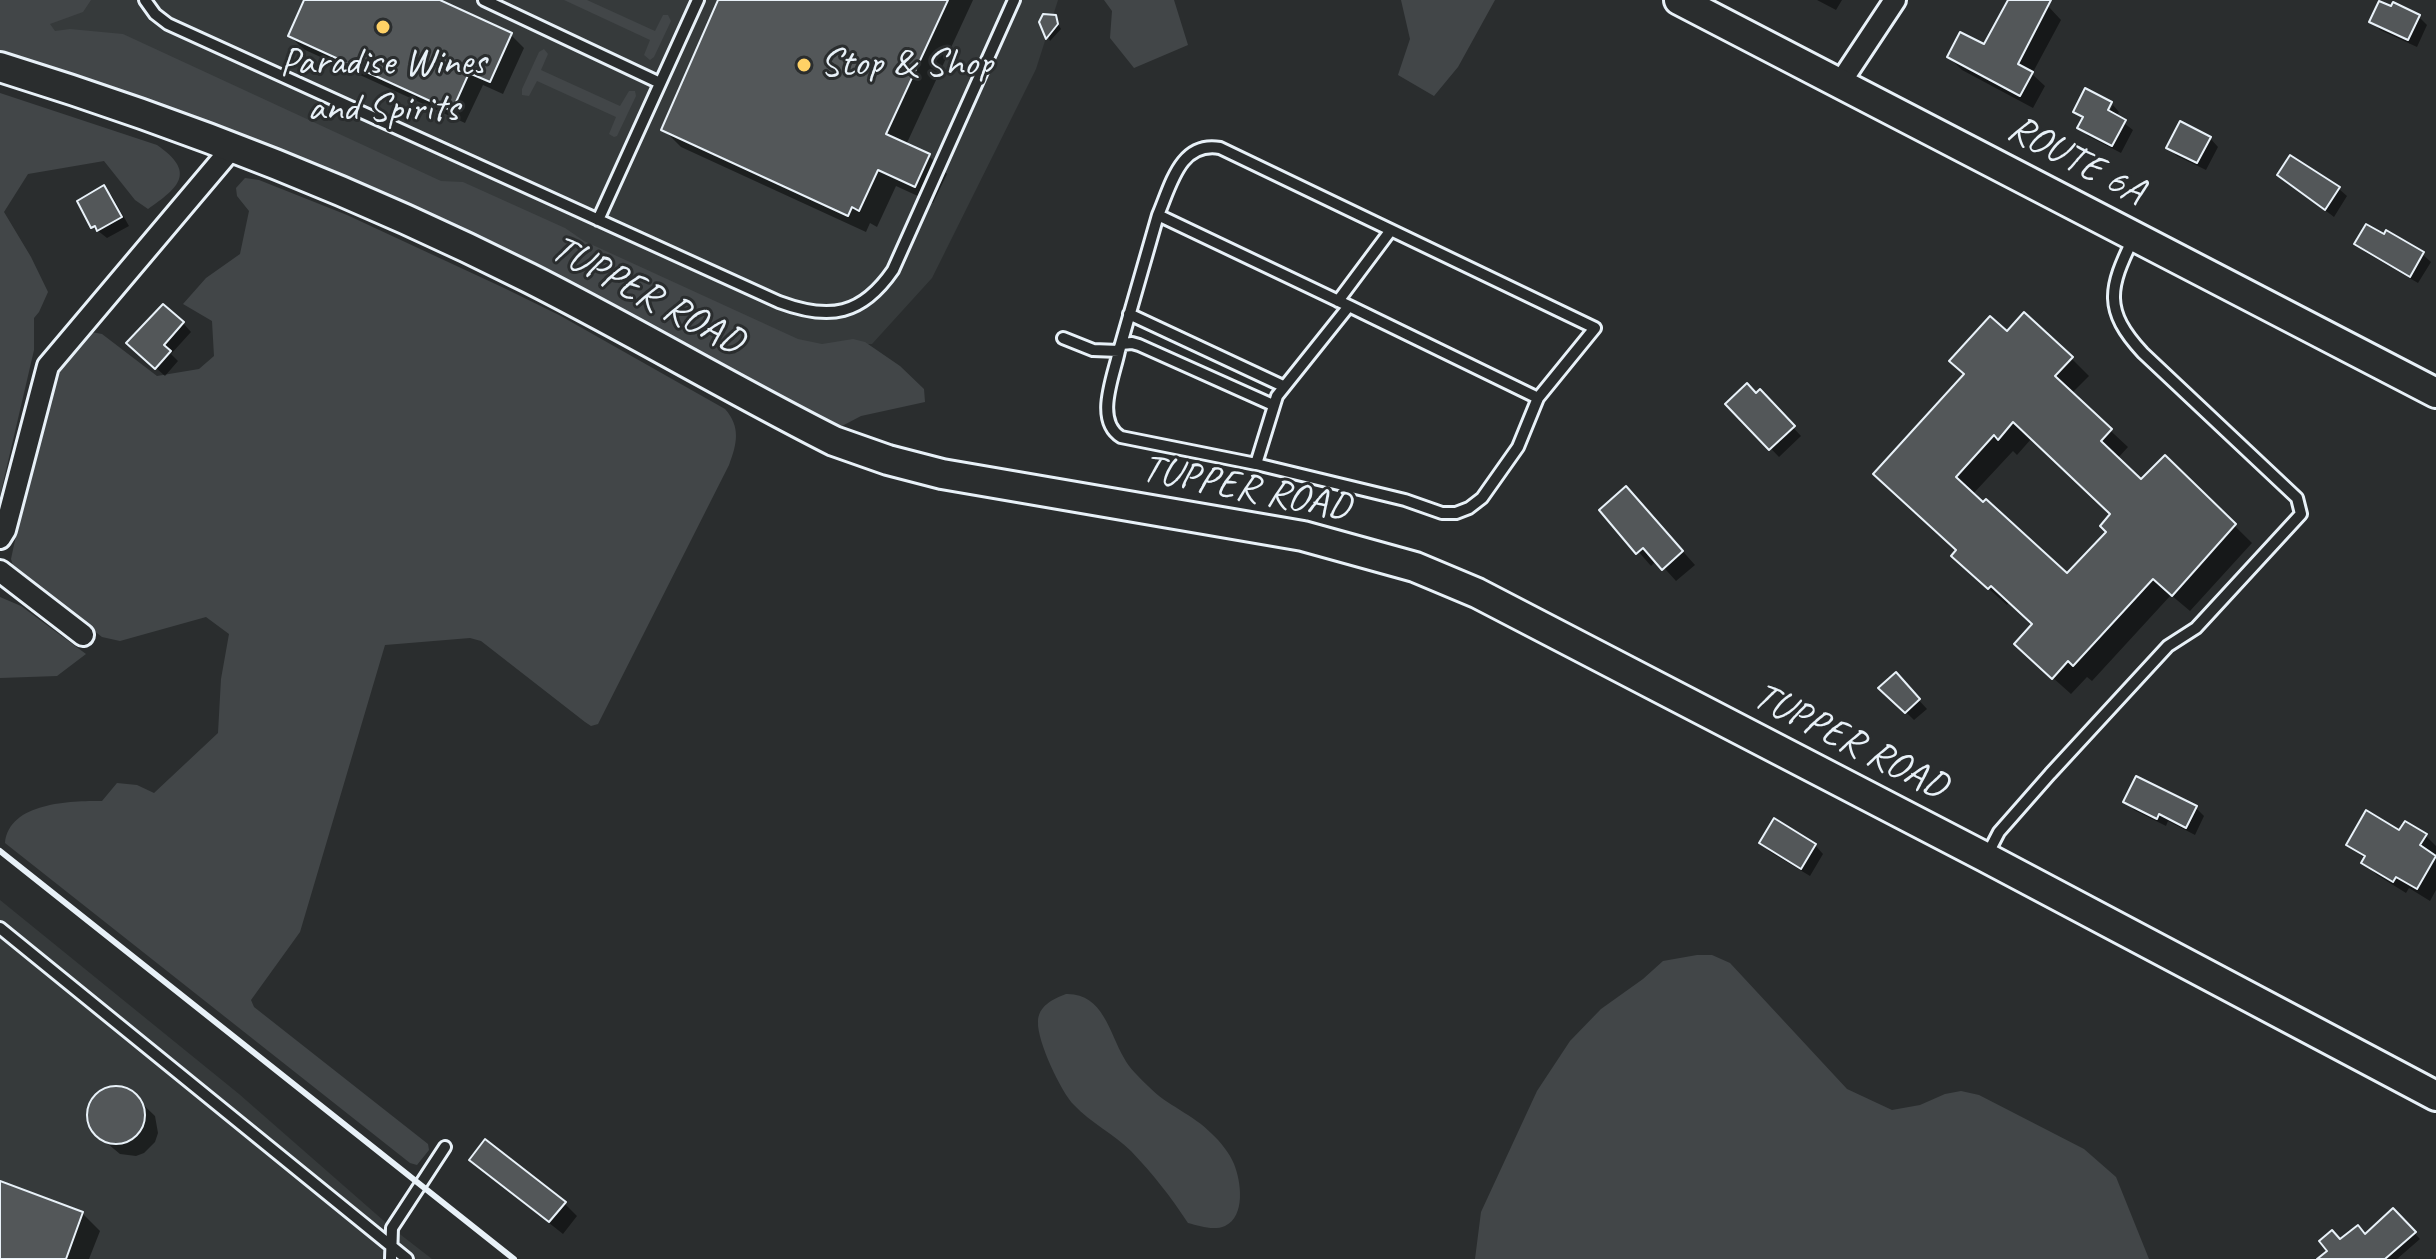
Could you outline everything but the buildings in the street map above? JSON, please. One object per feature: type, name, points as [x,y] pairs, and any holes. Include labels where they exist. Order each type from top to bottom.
[{"type":"main road","name":"ROUTE 6A","points":[[1679,0],[2436,393]]},
{"type":"main road","name":"TUPPER ROAD","points":[[0,67],[101,98],[345,192],[526,276],[834,441],[888,460],[956,477],[1303,536],[1415,567],[1477,593],[2436,1096]]},
{"type":"street","points":[[1840,83],[1895,0]]},
{"type":"street","points":[[0,538],[5,530],[48,366],[232,148]]},
{"type":"street","points":[[0,571],[83,635]]},
{"type":"lane","points":[[145,0],[155,14],[168,24],[794,308],[816,312],[854,308],[869,298],[893,270],[1014,0]]},
{"type":"lane","points":[[484,0],[660,83]]},
{"type":"lane","points":[[598,220],[698,0]]},
{"type":"lane","points":[[1206,146],[1220,148],[1391,230],[1595,328],[1538,398],[1518,447],[1482,498],[1469,508],[1456,513],[1442,513],[1405,500],[1256,464],[1121,437],[1113,432],[1107,423],[1106,411],[1120,347],[1158,215],[1184,158],[1206,146]]},
{"type":"lane","points":[[1158,215],[1538,398]]},
{"type":"lane","points":[[1256,464],[1273,405],[1283,386],[1343,304],[1391,230]]},
{"type":"lane","points":[[1985,857],[1999,832],[2050,774],[2168,646],[2196,628],[2301,514],[2297,498],[2143,353],[2126,333],[2113,306],[2112,294],[2118,270],[2134,237]]},
{"type":"lane","points":[[1129,314],[1283,386]]},
{"type":"lane","points":[[1063,338],[1093,350],[1132,343],[1139,345],[1273,405]]},
{"type":"lane","points":[[0,928],[407,1259]]},
{"type":"lane","points":[[391,1259],[392,1228],[445,1147]]},
{"type":"shaded area","points":[[0,0],[91,0],[83,12],[50,24],[55,31],[70,29],[123,34],[441,181],[463,182],[565,228],[584,241],[798,339],[822,344],[853,339],[865,342],[900,366],[924,389],[925,402],[861,416],[840,427],[778,398],[573,284],[412,208],[172,108],[0,53]]},
{"type":"shaded area","points":[[53,0],[1058,0],[1036,69],[932,278],[872,344],[789,346],[41,27]]},
{"type":"shaded area","points":[[564,0],[587,0],[655,31],[663,15],[668,15],[671,21],[650,60],[644,55],[650,40]]},
{"type":"shaded area","points":[[1104,0],[1174,0],[1188,45],[1134,68],[1110,38],[1112,11]]},
{"type":"shaded area","points":[[1401,0],[1495,0],[1458,67],[1434,96],[1398,75],[1410,39]]},
{"type":"shaded area","points":[[544,49],[548,54],[541,70],[620,106],[629,91],[635,91],[636,96],[617,136],[609,134],[616,117],[537,81],[529,96],[522,95],[539,52]]},
{"type":"shaded area","points":[[0,93],[157,145],[177,163],[180,171],[175,186],[148,209],[135,200],[104,161],[28,174],[4,212],[48,292],[34,318],[34,350],[0,496]]},
{"type":"shaded area","points":[[245,178],[259,180],[347,215],[559,315],[725,409],[734,422],[735,443],[729,465],[598,724],[591,726],[585,722],[481,641],[470,638],[385,645],[300,932],[251,1000],[254,1007],[428,1144],[429,1150],[417,1165],[410,1163],[5,843],[9,829],[17,819],[43,807],[102,801],[117,783],[137,785],[154,793],[218,733],[221,679],[229,634],[206,617],[120,641],[102,637],[14,569],[11,559],[49,382],[54,369],[86,331],[102,334],[157,376],[199,369],[214,356],[212,321],[183,304],[206,278],[240,254],[249,211],[237,196],[236,188]]},
{"type":"shaded area","points":[[0,597],[21,606],[86,654],[57,676],[0,678]]},
{"type":"shaded area","points":[[0,900],[239,1094],[392,1228],[432,1259],[0,1259]]},
{"type":"shaded area","points":[[1712,955],[1730,963],[1847,1089],[1892,1110],[1920,1105],[1961,1091],[1979,1095],[2084,1149],[2116,1177],[2149,1259],[1475,1259],[1481,1212],[1537,1091],[1570,1041],[1601,1009],[1663,961]]},
{"type":"shaded area","points":[[1066,994],[1078,995],[1097,1007],[1135,1073],[1155,1093],[1205,1127],[1227,1152],[1236,1171],[1240,1198],[1236,1214],[1225,1226],[1211,1228],[1188,1223],[1131,1151],[1069,1098],[1046,1053],[1038,1022],[1043,1007]]},
{"type":"railway","points":[[0,851],[514,1259]]},
{"type":"place","name":"Paradise Wines and Spirits","points":[[383,27]]},
{"type":"place","name":"Stop & Shop","points":[[804,65]]}]
